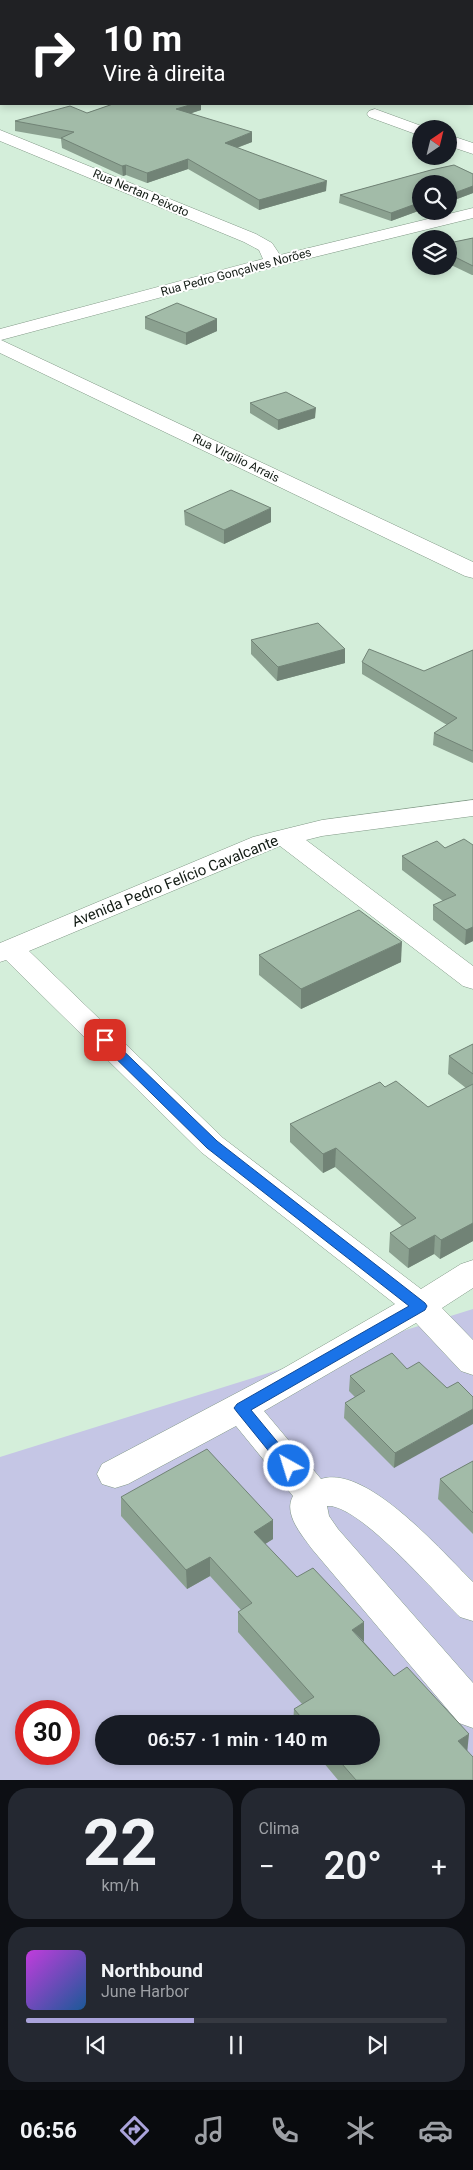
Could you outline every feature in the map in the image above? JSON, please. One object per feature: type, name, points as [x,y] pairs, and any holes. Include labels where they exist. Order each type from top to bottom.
[{"type":"street","points":[[375,114],[412,128]]},
{"type":"street","name":"Rua Nertan Peixoto","points":[[0,134],[250,238],[270,249],[272,262]]},
{"type":"street","points":[[458,143],[473,149]]},
{"type":"street","name":"Rua Pedro Gonçalves Norões","points":[[0,335],[272,262],[473,213]]},
{"type":"street","name":"Rua Virgilio Arrais","points":[[0,346],[473,571]]},
{"type":"street","name":"Avenida Pedro Felício Cavalcante","points":[[5,951],[262,843],[322,828],[473,808]]},
{"type":"street","points":[[285,837],[473,980]]},
{"type":"street","points":[[5,951],[212,1144],[420,1306],[473,1362]]},
{"type":"street","points":[[115,1474],[242,1408],[420,1306],[473,1272]]},
{"type":"street","points":[[242,1408],[313,1495]]},
{"type":"street","points":[[473,1606],[371,1507],[355,1498],[340,1493],[321,1492],[313,1495],[308,1502],[308,1510],[317,1529],[473,1711]]},
{"type":"shaded area","points":[[473,1309],[473,1780],[0,1780],[0,1457]]},
{"type":"building","points":[[110,105],[190,105],[176,109],[252,132],[225,143],[327,181],[259,200],[188,159],[147,173],[126,165],[122,166],[61,138],[74,132],[15,121],[70,106],[87,113]]},
{"type":"building","points":[[454,165],[473,174],[473,186],[457,192],[457,175],[413,175]]},
{"type":"building","points":[[412,175],[412,205],[391,213],[340,195]]},
{"type":"building","points":[[473,238],[473,266],[457,258],[457,241]]},
{"type":"building","points":[[177,303],[217,319],[186,333],[145,317]]},
{"type":"building","points":[[286,392],[316,408],[278,420],[250,403]]},
{"type":"building","points":[[231,490],[271,508],[224,530],[184,511]]},
{"type":"building","points":[[318,623],[345,649],[278,667],[251,640]]},
{"type":"building","points":[[369,649],[424,671],[473,650],[473,751],[434,733],[457,718],[362,662]]},
{"type":"building","points":[[464,839],[473,845],[473,927],[466,930],[433,905],[456,895],[402,856],[437,841],[445,848]]},
{"type":"building","points":[[359,910],[402,942],[301,989],[259,955]]},
{"type":"building","points":[[473,1044],[473,1074],[449,1056]]},
{"type":"building","points":[[396,1081],[428,1107],[473,1084],[473,1223],[441,1240],[435,1235],[409,1249],[390,1233],[416,1218],[336,1148],[323,1154],[290,1124],[380,1082],[385,1087]]},
{"type":"building","points":[[392,1353],[407,1369],[419,1362],[447,1388],[458,1382],[473,1397],[473,1409],[395,1453],[345,1403],[365,1391],[350,1376]]},
{"type":"building","points":[[207,1449],[273,1520],[254,1532],[297,1577],[313,1568],[364,1622],[352,1630],[394,1676],[407,1667],[469,1734],[458,1741],[473,1757],[473,1780],[356,1780],[343,1765],[380,1765],[380,1715],[299,1715],[294,1709],[314,1697],[238,1612],[252,1603],[210,1557],[186,1570],[121,1497]]},
{"type":"building","points":[[473,1461],[473,1513],[440,1479]]},
{"type":"route","points":[[105,1040],[212,1144],[420,1306],[242,1408],[289,1466]]}]
